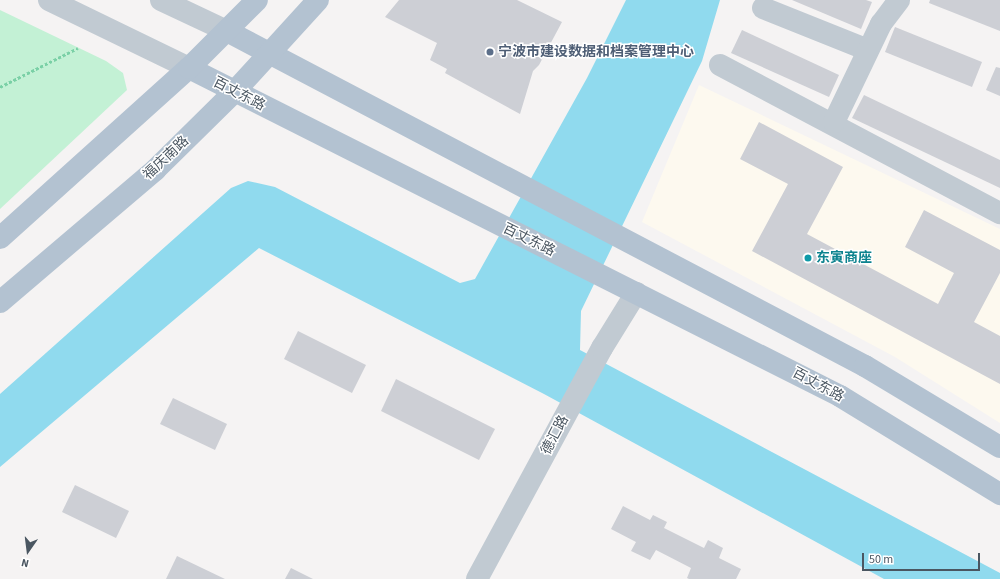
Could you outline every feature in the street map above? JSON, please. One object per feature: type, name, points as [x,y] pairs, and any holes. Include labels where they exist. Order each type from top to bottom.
[{"type":"main road","points":[[0,238],[189,68],[257,0]]},
{"type":"main road","name":"福庆南路","points":[[0,302],[155,170],[236,92],[318,0]]},
{"type":"main road","points":[[227,31],[533,190],[865,366],[1000,447]]},
{"type":"main road","name":"百丈东路","points":[[189,68],[840,396],[1000,494]]},
{"type":"street","name":"百丈东路","points":[[49,0],[189,68]]},
{"type":"street","points":[[161,0],[227,31]]},
{"type":"street","points":[[834,122],[881,24],[899,0]]},
{"type":"street","points":[[763,8],[868,50]]},
{"type":"street","points":[[720,65],[834,122],[1000,213]]},
{"type":"street","name":"德汇路","points":[[477,579],[602,348],[636,293]]},
{"type":"path","points":[[0,87],[78,48]]},
{"type":"shaded area","points":[[699,85],[1000,229],[1000,423],[895,357],[642,222]]},
{"type":"green space","points":[[0,10],[106,61],[123,73],[127,90],[0,209]]},
{"type":"water","points":[[626,0],[720,0],[702,61],[581,311],[580,350],[1000,573],[1000,579],[884,579],[544,394],[259,248],[0,467],[0,394],[231,188],[248,181],[275,187],[460,283],[475,279],[587,78]]},
{"type":"building","name":"宁波市建设数据和档案管理中心","points":[[399,0],[517,0],[562,22],[539,65],[533,71],[520,114],[445,73],[447,69],[430,60],[437,43],[385,17]]},
{"type":"building","points":[[792,0],[866,0],[872,2],[861,29]]},
{"type":"building","points":[[930,0],[1000,0],[1000,31],[929,3]]},
{"type":"building","points":[[895,27],[982,62],[972,87],[885,52]]},
{"type":"building","points":[[742,30],[839,75],[829,97],[731,53]]},
{"type":"building","points":[[996,67],[1000,68],[1000,96],[986,90]]},
{"type":"building","points":[[864,95],[1000,160],[1000,188],[852,118]]},
{"type":"building","name":"东寅商座","points":[[759,122],[843,167],[807,234],[938,304],[954,273],[905,247],[924,210],[1000,250],[1000,273],[974,322],[1000,336],[1000,384],[752,251],[788,184],[740,159]]},
{"type":"building","points":[[298,331],[366,365],[352,393],[284,359]]},
{"type":"building","points":[[396,379],[495,429],[479,460],[381,411]]},
{"type":"building","points":[[173,398],[227,424],[215,450],[160,424]]},
{"type":"building","points":[[75,485],[129,511],[116,538],[62,512]]},
{"type":"building","points":[[623,506],[650,520],[653,515],[667,522],[664,528],[704,548],[708,540],[723,548],[719,558],[741,569],[736,579],[689,579],[687,578],[691,568],[656,550],[650,560],[631,551],[636,542],[611,529]]},
{"type":"building","points":[[177,556],[225,579],[166,579]]},
{"type":"building","points":[[291,568],[313,579],[285,579]]},
{"type":"place","name":"宁波市建设数据和档案管理中心","points":[[490,52]]},
{"type":"place","name":"东寅商座","points":[[808,258]]}]
